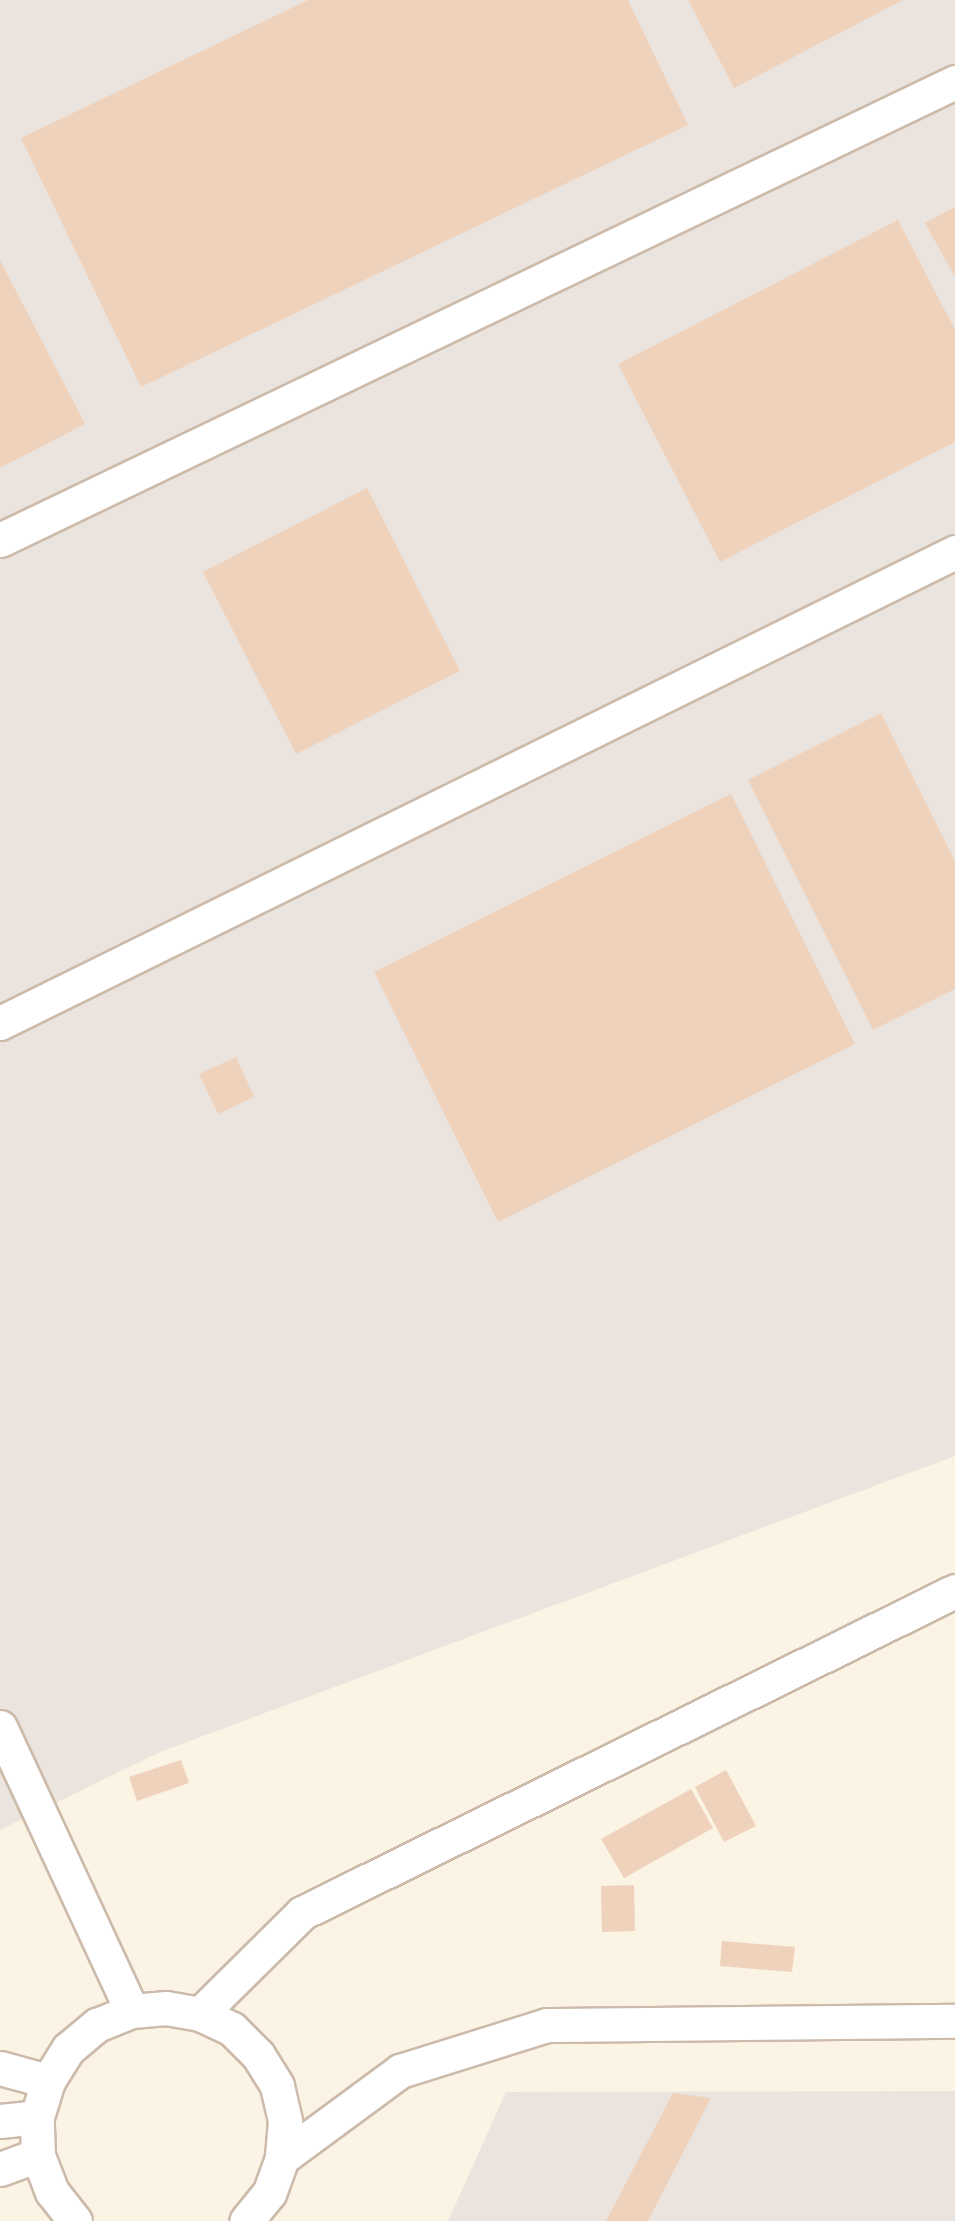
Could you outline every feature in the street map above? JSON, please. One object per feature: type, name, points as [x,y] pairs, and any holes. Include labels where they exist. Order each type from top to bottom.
[{"type":"street","points":[[0,540],[955,82]]},
{"type":"street","points":[[0,1023],[955,552]]},
{"type":"street","points":[[200,2014],[302,1913],[955,1591]]},
{"type":"street","points":[[0,1727],[132,2011]]},
{"type":"street","points":[[75,2221],[52,2192],[38,2155],[37,2117],[48,2081],[68,2049],[97,2025],[132,2011],[166,2008],[200,2014],[232,2029],[258,2055],[277,2086],[285,2121],[282,2158],[269,2193],[246,2221]]},
{"type":"street","points":[[282,2158],[400,2071],[547,2025],[955,2021]]},
{"type":"street","points":[[0,2068],[48,2081]]},
{"type":"street","points":[[0,2121],[37,2117]]},
{"type":"street","points":[[0,2169],[38,2155]]},
{"type":"shaded area","points":[[0,0],[955,0],[955,1456],[160,1752],[0,1830]]},
{"type":"shaded area","points":[[955,2091],[955,2221],[448,2221],[506,2092]]},
{"type":"building","points":[[308,0],[628,0],[688,125],[141,387],[21,138]]},
{"type":"building","points":[[688,0],[903,0],[734,88]]},
{"type":"building","points":[[955,207],[955,277],[925,223]]},
{"type":"building","points":[[898,220],[955,330],[955,442],[720,562],[618,364]]},
{"type":"building","points":[[0,260],[85,424],[0,468]]},
{"type":"building","points":[[367,488],[460,671],[296,754],[203,572]]},
{"type":"building","points":[[881,713],[955,861],[955,989],[873,1030],[748,780]]},
{"type":"building","points":[[731,794],[855,1044],[498,1222],[374,972]]},
{"type":"building","points":[[236,1057],[254,1097],[218,1114],[199,1074]]},
{"type":"building","points":[[181,1760],[189,1783],[137,1801],[129,1777]]},
{"type":"building","points":[[726,1770],[756,1826],[724,1842],[695,1787]]},
{"type":"building","points":[[691,1789],[713,1828],[624,1878],[601,1839]]},
{"type":"building","points":[[634,1885],[635,1931],[602,1932],[601,1886]]},
{"type":"building","points":[[722,1941],[795,1947],[792,1972],[720,1966]]},
{"type":"building","points":[[673,2093],[711,2098],[648,2221],[606,2221]]}]
